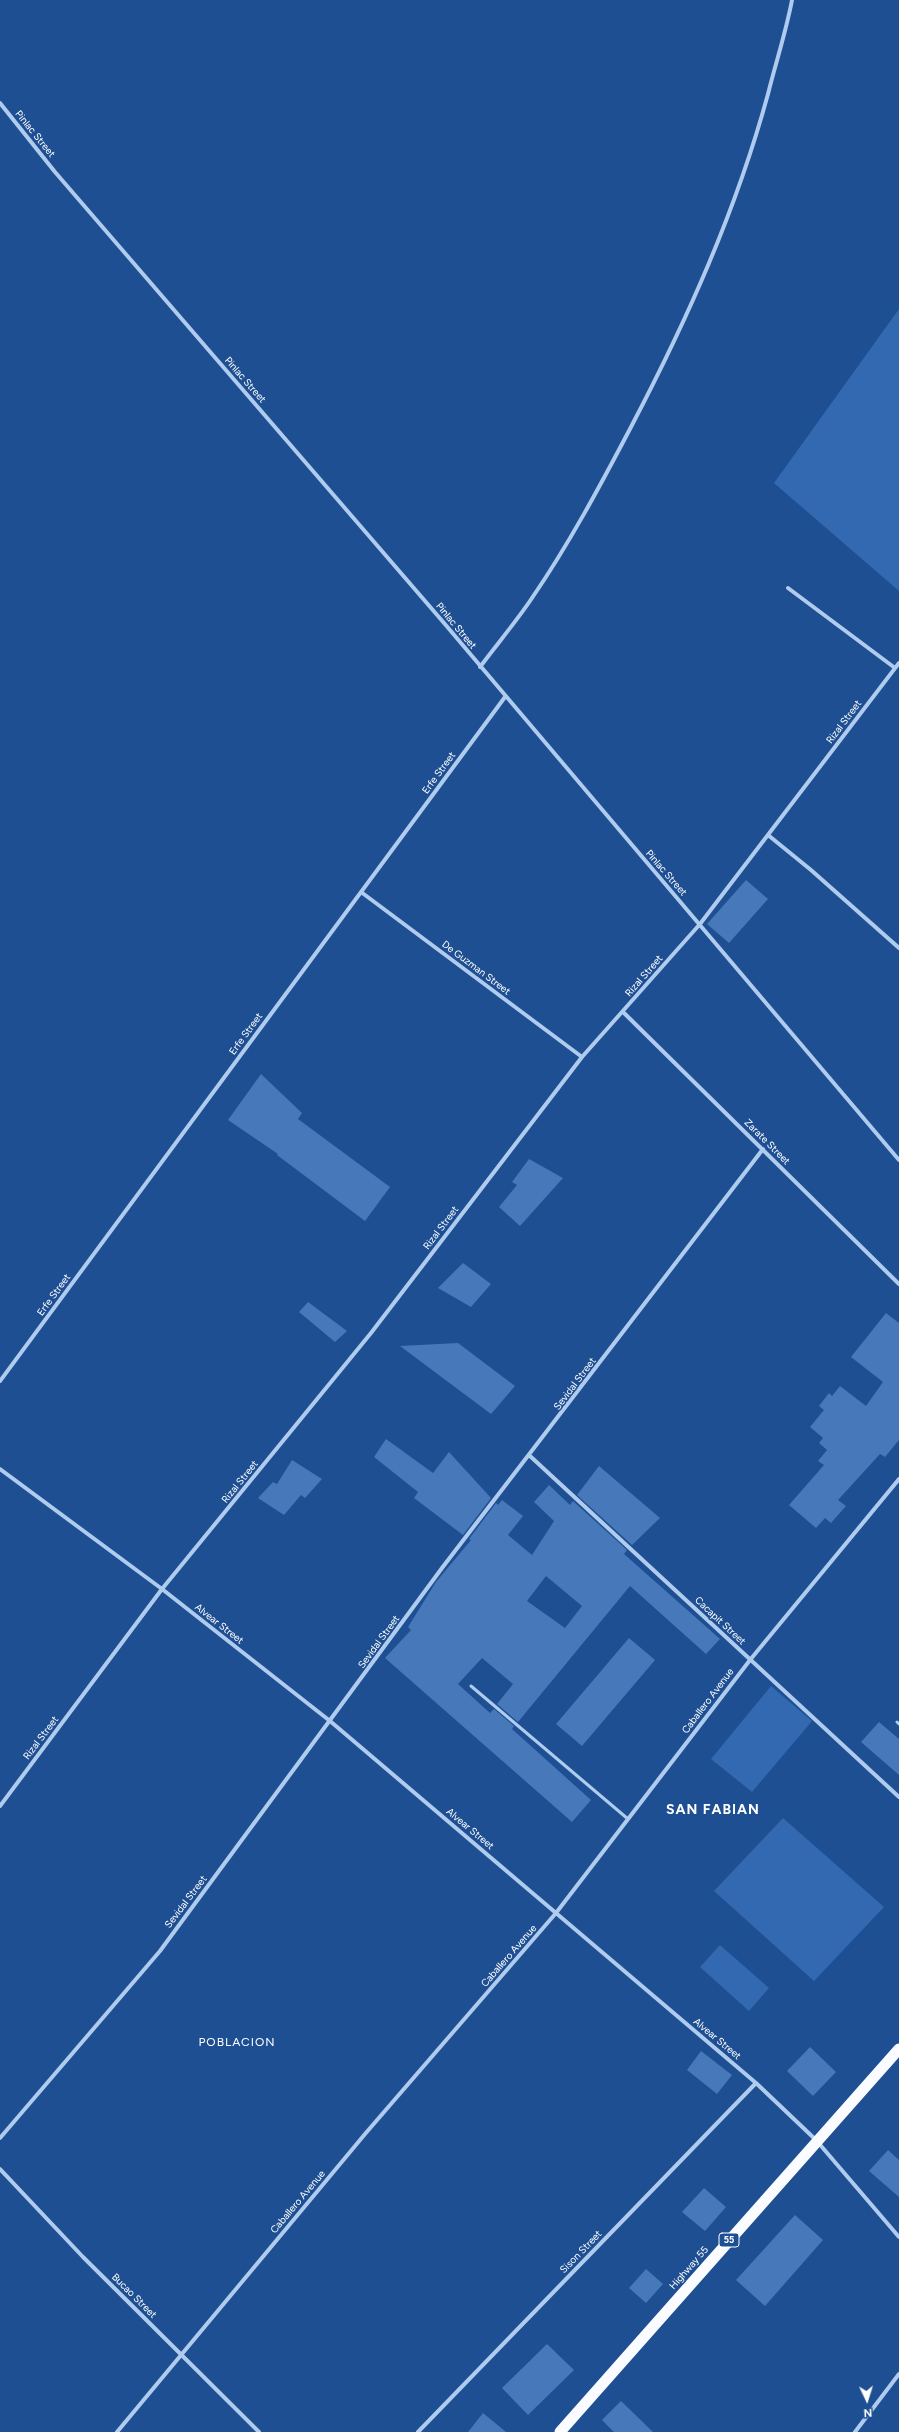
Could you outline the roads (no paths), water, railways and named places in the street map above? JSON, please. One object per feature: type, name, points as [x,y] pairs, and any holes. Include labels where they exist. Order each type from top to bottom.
[{"type":"highway","name":"Highway 55","points":[[560,2432],[816,2140],[899,2049]]},
{"type":"street","points":[[480,667],[531,600],[565,548],[599,488],[671,351],[697,294],[745,168],[781,50],[792,0]]},
{"type":"street","name":"Pinlac Street","points":[[0,103],[55,172],[700,924],[899,1160]]},
{"type":"street","points":[[788,588],[895,668]]},
{"type":"street","name":"Rizal Street","points":[[0,1806],[162,1590],[371,1333],[582,1057],[700,924],[899,664]]},
{"type":"street","name":"Erfe Street","points":[[0,1381],[505,697]]},
{"type":"street","points":[[768,835],[811,870],[899,948]]},
{"type":"street","name":"De Guzman Street","points":[[361,892],[582,1057]]},
{"type":"street","name":"Zarate Street","points":[[623,1012],[899,1284]]},
{"type":"street","name":"Sevidal Street","points":[[0,2138],[160,1951],[442,1568],[530,1456],[763,1149]]},
{"type":"street","name":"Cacapit Street","points":[[530,1456],[899,1797]]},
{"type":"street","name":"Alvear Street","points":[[0,1469],[162,1590],[330,1721],[756,2083],[816,2140],[899,2237]]},
{"type":"street","name":"Caballero Avenue","points":[[117,2432],[180,2354],[556,1913],[750,1660],[899,1479]]},
{"type":"street","name":"Sison Street","points":[[418,2432],[756,2083]]},
{"type":"street","name":"Bucao Street","points":[[0,2169],[83,2257],[259,2432]]},
{"type":"street","points":[[855,2432],[899,2374]]},
{"type":"lane","points":[[471,1686],[628,1819]]},
{"type":"district","name":"SAN FABIAN","points":[[713,1810]]},
{"type":"district","name":"POBLACION","points":[[237,2042]]}]
